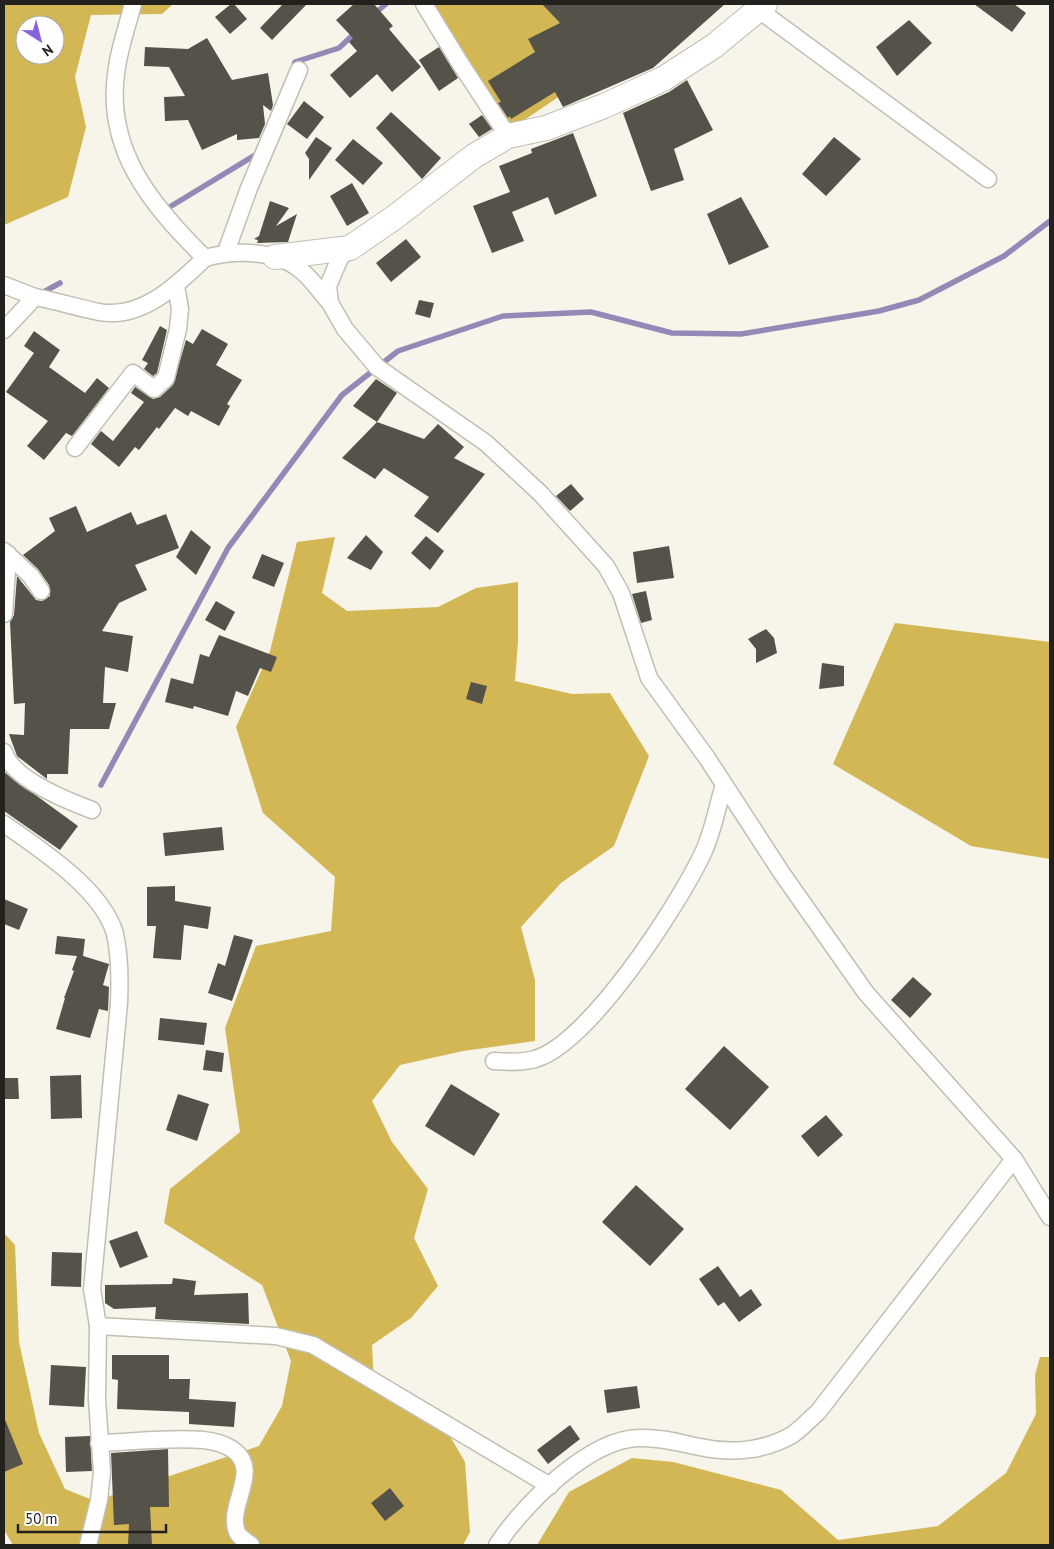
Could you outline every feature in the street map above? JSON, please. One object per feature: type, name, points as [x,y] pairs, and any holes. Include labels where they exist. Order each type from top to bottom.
[{"type":"street","points":[[133,4],[117,66],[114,96],[116,121],[122,146],[129,164],[143,186],[177,230],[205,258]]},
{"type":"street","points":[[424,4],[508,136]]},
{"type":"street","points":[[330,303],[328,286],[340,258],[350,248],[468,161],[508,136],[555,124],[604,106],[662,80],[714,46],[762,7],[988,180]]},
{"type":"street","points":[[226,252],[249,188],[299,70]]},
{"type":"street","points":[[4,285],[35,297],[101,312],[122,312],[147,305],[176,286],[205,258],[226,252],[275,256],[350,248]]},
{"type":"street","points":[[275,256],[304,272],[330,303],[344,329],[377,368],[486,444],[540,493],[600,559],[621,593],[649,678],[724,784],[781,872],[866,993],[1014,1160],[1050,1217]]},
{"type":"street","points":[[74,448],[133,372],[154,389],[166,378],[178,329],[180,309],[176,286]]},
{"type":"street","points":[[4,330],[35,297]]},
{"type":"street","points":[[6,553],[31,576],[41,591]]},
{"type":"street","points":[[4,614],[6,553]]},
{"type":"street","points":[[4,752],[5,757],[23,775],[57,798],[92,810]]},
{"type":"street","points":[[494,1061],[516,1062],[536,1059],[557,1050],[577,1033],[606,1001],[649,943],[696,868],[704,852],[724,784]]},
{"type":"street","points":[[4,824],[69,874],[92,895],[105,912],[114,933],[120,979],[92,1289],[98,1326],[99,1443],[102,1472],[99,1500],[88,1545]]},
{"type":"street","points":[[497,1545],[520,1516],[550,1486],[590,1454],[613,1443],[639,1438],[669,1440],[728,1452],[762,1448],[793,1434],[818,1412],[1014,1160]]},
{"type":"street","points":[[98,1326],[276,1336],[314,1345],[550,1486]]},
{"type":"street","points":[[99,1443],[203,1440],[225,1445],[244,1462],[245,1474],[235,1517],[238,1533],[251,1545]]},
{"type":"shaded area","points":[[4,4],[173,4],[162,14],[91,15],[75,77],[86,127],[68,197],[4,225]]},
{"type":"shaded area","points":[[432,4],[642,4],[603,67],[511,129]]},
{"type":"shaded area","points":[[335,537],[322,593],[347,611],[438,607],[476,588],[518,582],[518,641],[515,681],[572,694],[610,693],[649,756],[614,846],[561,883],[521,927],[535,980],[535,1041],[463,1051],[400,1065],[372,1101],[392,1142],[428,1189],[414,1238],[438,1286],[411,1318],[372,1345],[374,1383],[444,1426],[465,1462],[470,1532],[463,1545],[13,1545],[4,1530],[4,1233],[15,1245],[19,1342],[39,1433],[65,1489],[95,1501],[259,1446],[282,1406],[291,1361],[262,1285],[164,1223],[170,1189],[240,1132],[225,1028],[256,946],[331,931],[335,877],[263,813],[236,727],[270,651],[297,542]]},
{"type":"shaded area","points":[[895,623],[1050,642],[1050,859],[971,846],[833,764]]},
{"type":"shaded area","points":[[1040,1357],[1050,1357],[1050,1545],[537,1545],[569,1492],[632,1458],[673,1462],[781,1490],[838,1540],[938,1526],[1006,1473],[1036,1414],[1035,1375]]},
{"type":"building","points":[[231,4],[234,4],[247,19],[230,34],[215,17]]},
{"type":"building","points":[[283,4],[307,4],[272,40],[260,28]]},
{"type":"building","points":[[354,4],[374,4],[393,26],[389,29],[421,67],[392,92],[377,74],[350,98],[330,75],[357,51],[349,42],[353,38],[336,20]]},
{"type":"building","points":[[542,4],[725,4],[653,68],[563,107],[555,92],[511,119],[510,116],[508,118],[498,103],[501,102],[488,81],[535,52],[528,39],[560,23]]},
{"type":"building","points":[[974,4],[1014,4],[1026,13],[1012,32]]},
{"type":"building","points":[[909,20],[932,43],[897,76],[876,47]]},
{"type":"building","points":[[207,38],[232,80],[268,73],[273,105],[271,111],[263,105],[265,124],[259,138],[237,140],[237,134],[202,150],[188,120],[165,121],[164,97],[185,96],[169,67],[144,66],[145,47],[188,49]]},
{"type":"building","points":[[439,47],[458,78],[439,91],[419,60]]},
{"type":"building","points":[[687,80],[713,130],[674,149],[684,180],[651,191],[623,113],[669,92]]},
{"type":"building","points":[[304,101],[324,117],[307,139],[287,124]]},
{"type":"building","points":[[391,112],[441,158],[422,179],[376,128]]},
{"type":"building","points":[[482,115],[492,129],[479,137],[469,124]]},
{"type":"building","points":[[573,133],[597,196],[555,215],[548,197],[512,212],[524,241],[492,253],[473,206],[510,192],[499,166],[532,153],[531,149]]},
{"type":"building","points":[[316,137],[332,148],[309,180],[309,159],[305,153]]},
{"type":"building","points":[[834,137],[861,159],[826,196],[802,174]]},
{"type":"building","points":[[353,139],[383,163],[363,185],[335,160]]},
{"type":"building","points":[[352,183],[369,213],[347,226],[330,196]]},
{"type":"building","points":[[741,197],[769,247],[729,265],[707,214]]},
{"type":"building","points":[[270,201],[289,208],[276,226],[297,214],[288,242],[257,243],[258,240],[254,239],[259,236]]},
{"type":"building","points":[[406,239],[421,257],[391,282],[376,263]]},
{"type":"building","points":[[419,300],[434,303],[430,318],[415,314]]},
{"type":"building","points":[[160,326],[167,330],[157,373],[153,376],[144,369],[148,363],[142,360]]},
{"type":"building","points":[[202,329],[228,344],[216,365],[242,380],[227,404],[230,406],[219,426],[191,411],[188,416],[175,408],[159,429],[157,427],[139,450],[135,447],[119,467],[91,444],[101,431],[113,441],[144,402],[131,393],[135,387],[153,399],[160,397],[173,385],[186,340],[193,344]]},
{"type":"building","points":[[34,331],[60,350],[49,367],[85,393],[97,378],[109,388],[72,436],[66,433],[44,460],[27,446],[48,421],[6,392],[34,353],[24,346]]},
{"type":"building","points":[[376,379],[397,393],[377,422],[353,406]]},
{"type":"building","points":[[377,422],[424,439],[438,424],[464,447],[454,458],[485,474],[438,533],[414,516],[429,497],[384,468],[375,479],[342,458]]},
{"type":"building","points":[[571,484],[584,499],[570,511],[556,496]]},
{"type":"building","points":[[76,506],[87,532],[131,512],[137,525],[166,514],[179,548],[135,565],[147,590],[119,603],[102,631],[133,636],[128,672],[105,667],[103,703],[116,703],[109,729],[70,729],[68,774],[47,774],[47,779],[17,756],[9,734],[24,735],[25,703],[14,704],[10,622],[14,615],[17,576],[36,600],[42,601],[50,596],[49,585],[38,569],[23,555],[55,531],[49,518]]},
{"type":"building","points":[[191,530],[211,547],[196,575],[176,557]]},
{"type":"building","points":[[366,535],[383,552],[371,570],[347,558]]},
{"type":"building","points":[[426,536],[444,551],[430,570],[411,553]]},
{"type":"building","points":[[669,546],[674,578],[637,583],[633,552]]},
{"type":"building","points":[[262,554],[284,563],[274,587],[252,578]]},
{"type":"building","points":[[646,591],[652,620],[641,623],[632,594]]},
{"type":"building","points":[[216,601],[235,612],[225,631],[205,620]]},
{"type":"building","points":[[766,629],[774,638],[777,653],[756,663],[756,649],[748,639]]},
{"type":"building","points":[[219,635],[277,657],[271,672],[260,668],[248,696],[236,691],[228,716],[194,706],[193,709],[165,702],[171,678],[193,684],[200,654],[209,657]]},
{"type":"building","points":[[822,663],[844,666],[844,686],[819,689]]},
{"type":"building","points":[[471,682],[487,686],[482,704],[466,699]]},
{"type":"building","points":[[4,772],[78,826],[60,850],[4,811]]},
{"type":"building","points":[[222,827],[224,850],[165,856],[163,833]]},
{"type":"building","points":[[175,886],[175,901],[211,907],[208,929],[184,925],[181,960],[153,958],[156,926],[147,926],[147,887]]},
{"type":"building","points":[[4,899],[28,909],[19,930],[4,924]]},
{"type":"building","points":[[234,935],[253,940],[232,1001],[208,993],[218,963],[225,966]]},
{"type":"building","points":[[57,936],[85,939],[83,956],[109,964],[103,985],[109,987],[108,1011],[99,1009],[90,1038],[56,1029],[77,956],[55,954]]},
{"type":"building","points":[[913,977],[932,994],[910,1018],[891,1000]]},
{"type":"building","points":[[160,1018],[207,1023],[204,1045],[158,1040]]},
{"type":"building","points":[[724,1046],[769,1087],[730,1130],[685,1089]]},
{"type":"building","points":[[206,1050],[224,1053],[222,1072],[203,1070]]},
{"type":"building","points":[[81,1075],[82,1118],[51,1119],[50,1076]]},
{"type":"building","points":[[4,1078],[18,1078],[19,1099],[4,1099]]},
{"type":"building","points":[[451,1084],[500,1114],[474,1156],[425,1126]]},
{"type":"building","points":[[178,1094],[209,1104],[197,1141],[166,1130]]},
{"type":"building","points":[[826,1115],[843,1135],[818,1157],[801,1136]]},
{"type":"building","points":[[636,1185],[684,1229],[650,1266],[602,1222]]},
{"type":"building","points":[[137,1231],[148,1257],[120,1268],[109,1241]]},
{"type":"building","points":[[52,1252],[82,1253],[81,1287],[51,1286]]},
{"type":"building","points":[[718,1266],[740,1297],[751,1289],[762,1305],[739,1322],[724,1302],[718,1306],[699,1279]]},
{"type":"building","points":[[173,1278],[196,1281],[194,1295],[248,1293],[249,1324],[155,1319],[156,1307],[114,1309],[105,1303],[105,1285],[172,1284]]},
{"type":"building","points":[[112,1355],[169,1355],[169,1379],[190,1379],[189,1399],[236,1402],[234,1427],[189,1424],[189,1412],[117,1409],[118,1380],[112,1379]]},
{"type":"building","points":[[51,1365],[86,1367],[84,1407],[49,1405]]},
{"type":"building","points":[[637,1386],[640,1408],[607,1413],[604,1390]]},
{"type":"building","points":[[4,1417],[23,1464],[4,1472]]},
{"type":"building","points":[[570,1425],[580,1439],[548,1464],[537,1450]]},
{"type":"building","points":[[90,1436],[92,1471],[66,1472],[65,1437]]},
{"type":"building","points":[[168,1449],[169,1507],[150,1507],[152,1545],[128,1545],[129,1524],[114,1525],[111,1453]]},
{"type":"building","points":[[390,1488],[404,1506],[385,1521],[371,1503]]},
{"type":"waterway","points":[[374,14],[386,4]]},
{"type":"waterway","points":[[293,69],[295,62],[339,48],[357,31]]},
{"type":"waterway","points":[[168,208],[260,152]]},
{"type":"waterway","points":[[101,785],[228,548],[342,395],[398,351],[503,316],[591,312],[672,333],[741,334],[879,311],[919,300],[1004,256],[1050,221]]},
{"type":"waterway","points":[[40,294],[60,283]]}]
